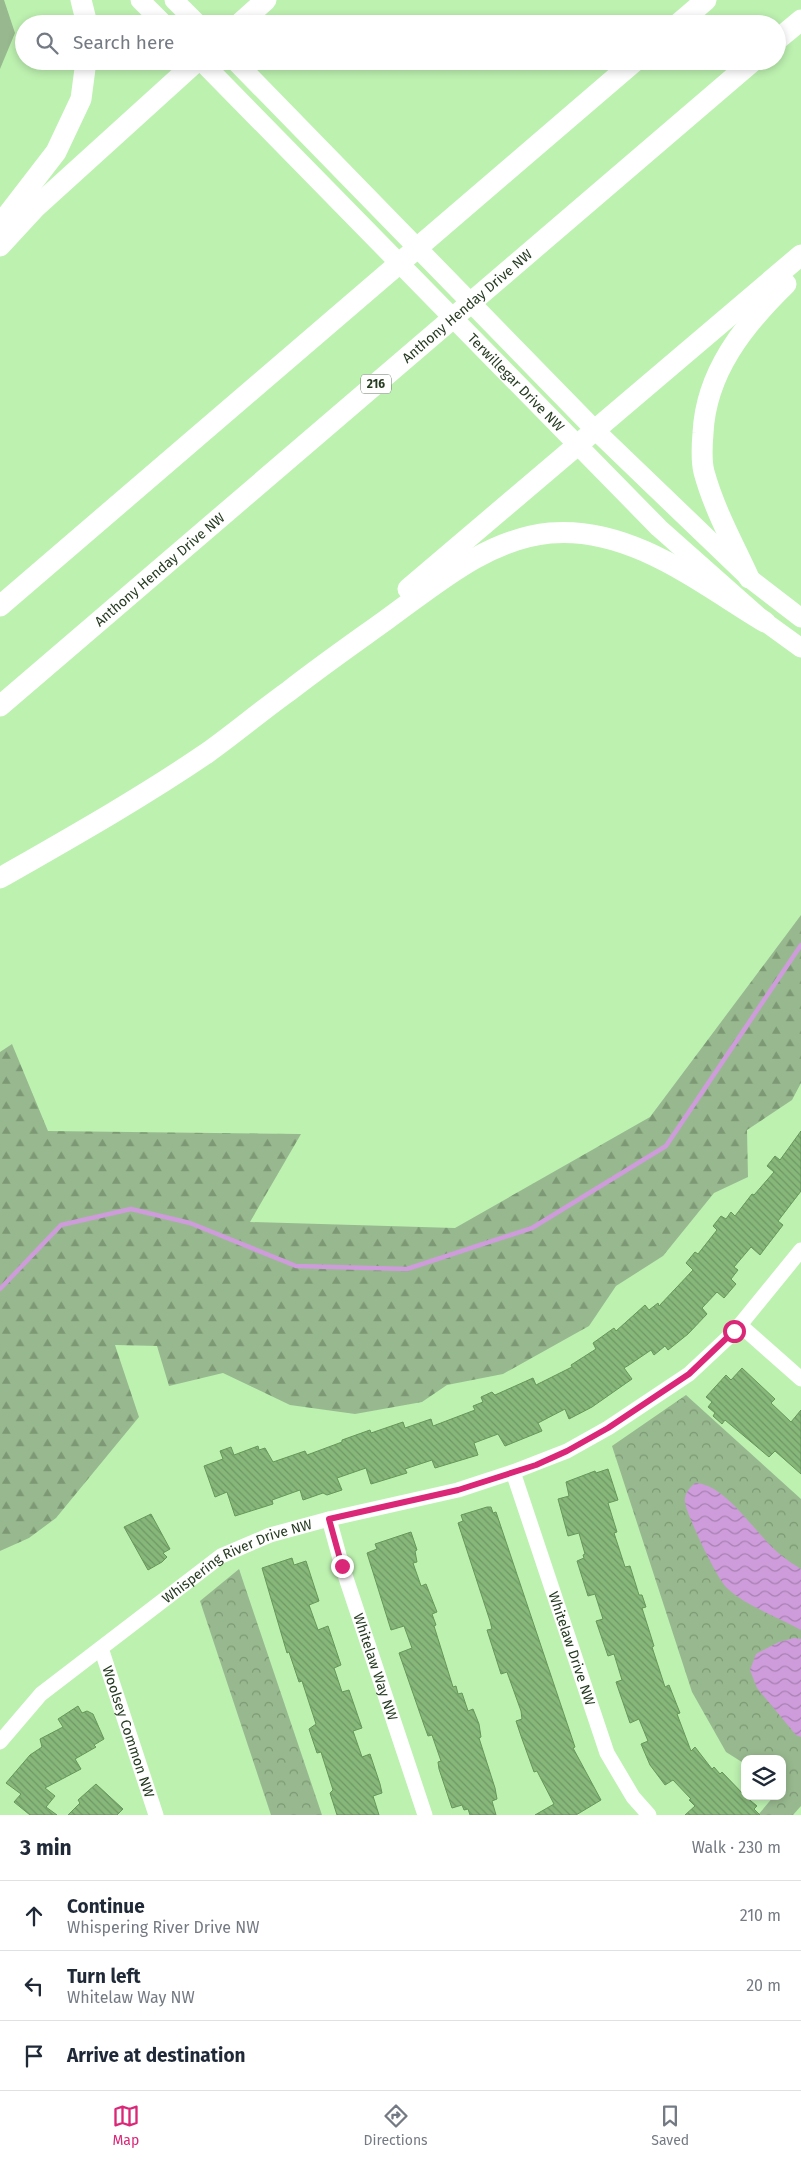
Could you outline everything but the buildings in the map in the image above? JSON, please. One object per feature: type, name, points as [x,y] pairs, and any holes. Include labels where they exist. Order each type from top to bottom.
[{"type":"highway","points":[[81,0],[85,15]]},
{"type":"highway","points":[[249,15],[266,0]]},
{"type":"highway","points":[[688,15],[706,0]]},
{"type":"highway","points":[[786,32],[801,20]]},
{"type":"highway","points":[[0,242],[9,213],[56,152],[81,99],[85,70]]},
{"type":"highway","points":[[0,246],[36,207],[187,70]]},
{"type":"highway","points":[[0,606],[624,70]]},
{"type":"highway","name":"Anthony Henday Drive NW","points":[[0,706],[742,70]]},
{"type":"highway","points":[[290,690],[801,255]]},
{"type":"highway","points":[[749,578],[716,508],[704,470],[704,410],[719,370],[738,336],[801,268]]},
{"type":"highway","points":[[0,878],[75,835],[207,753],[290,690],[474,559],[511,541],[550,533],[585,534],[652,553],[766,622]]},
{"type":"main road","points":[[140,0],[155,15]]},
{"type":"main road","points":[[174,0],[189,15]]},
{"type":"main road","name":"Terwillegar Drive NW","points":[[210,70],[659,528],[766,622],[801,648]]},
{"type":"main road","name":"Terwillegar Drive NW","points":[[244,70],[595,430],[749,578],[801,618]]},
{"type":"street","name":"Whispering River Drive NW","points":[[0,1742],[41,1694],[221,1556],[252,1541],[329,1519],[458,1490],[513,1472],[567,1451],[608,1428],[689,1374],[740,1325],[801,1250]]},
{"type":"street","points":[[740,1325],[801,1380]]},
{"type":"street","name":"Whitelaw Drive NW","points":[[513,1472],[607,1753],[642,1813]]},
{"type":"street","name":"Whitelaw Way NW","points":[[329,1519],[342,1566],[424,1815]]},
{"type":"street","name":"Woolsey Common NW","points":[[101,1648],[156,1815]]},
{"type":"green space","points":[[0,0],[4,0],[15,33],[0,69]]},
{"type":"green space","points":[[801,915],[801,1083],[792,1100],[747,1130],[748,1177],[714,1193],[663,1256],[616,1286],[589,1326],[503,1374],[447,1385],[422,1402],[355,1414],[290,1405],[223,1373],[169,1386],[157,1346],[115,1345],[139,1417],[56,1518],[29,1538],[0,1551],[0,1052],[12,1044],[48,1131],[301,1134],[250,1222],[455,1228],[650,1117]]},
{"type":"green space","points":[[686,1395],[801,1499],[801,1806],[793,1815],[758,1815],[771,1800],[786,1800],[786,1755],[741,1755],[741,1761],[726,1752],[692,1692],[612,1446]]},
{"type":"green space","points":[[239,1569],[322,1815],[271,1815],[200,1601]]},
{"type":"water","points":[[695,1483],[719,1492],[772,1547],[784,1558],[801,1569],[801,1630],[744,1601],[722,1582],[703,1547],[685,1502],[685,1496]]},
{"type":"water","points":[[794,1638],[801,1639],[801,1737],[796,1735],[757,1688],[750,1670],[756,1654],[779,1642]]},
{"type":"waterway","points":[[0,1289],[61,1225],[131,1209],[190,1223],[296,1266],[407,1269],[532,1228],[666,1146],[801,945]]},
{"type":"route","points":[[342,1566],[329,1519],[458,1490],[536,1465],[567,1451],[608,1428],[689,1374],[734,1331]]}]
